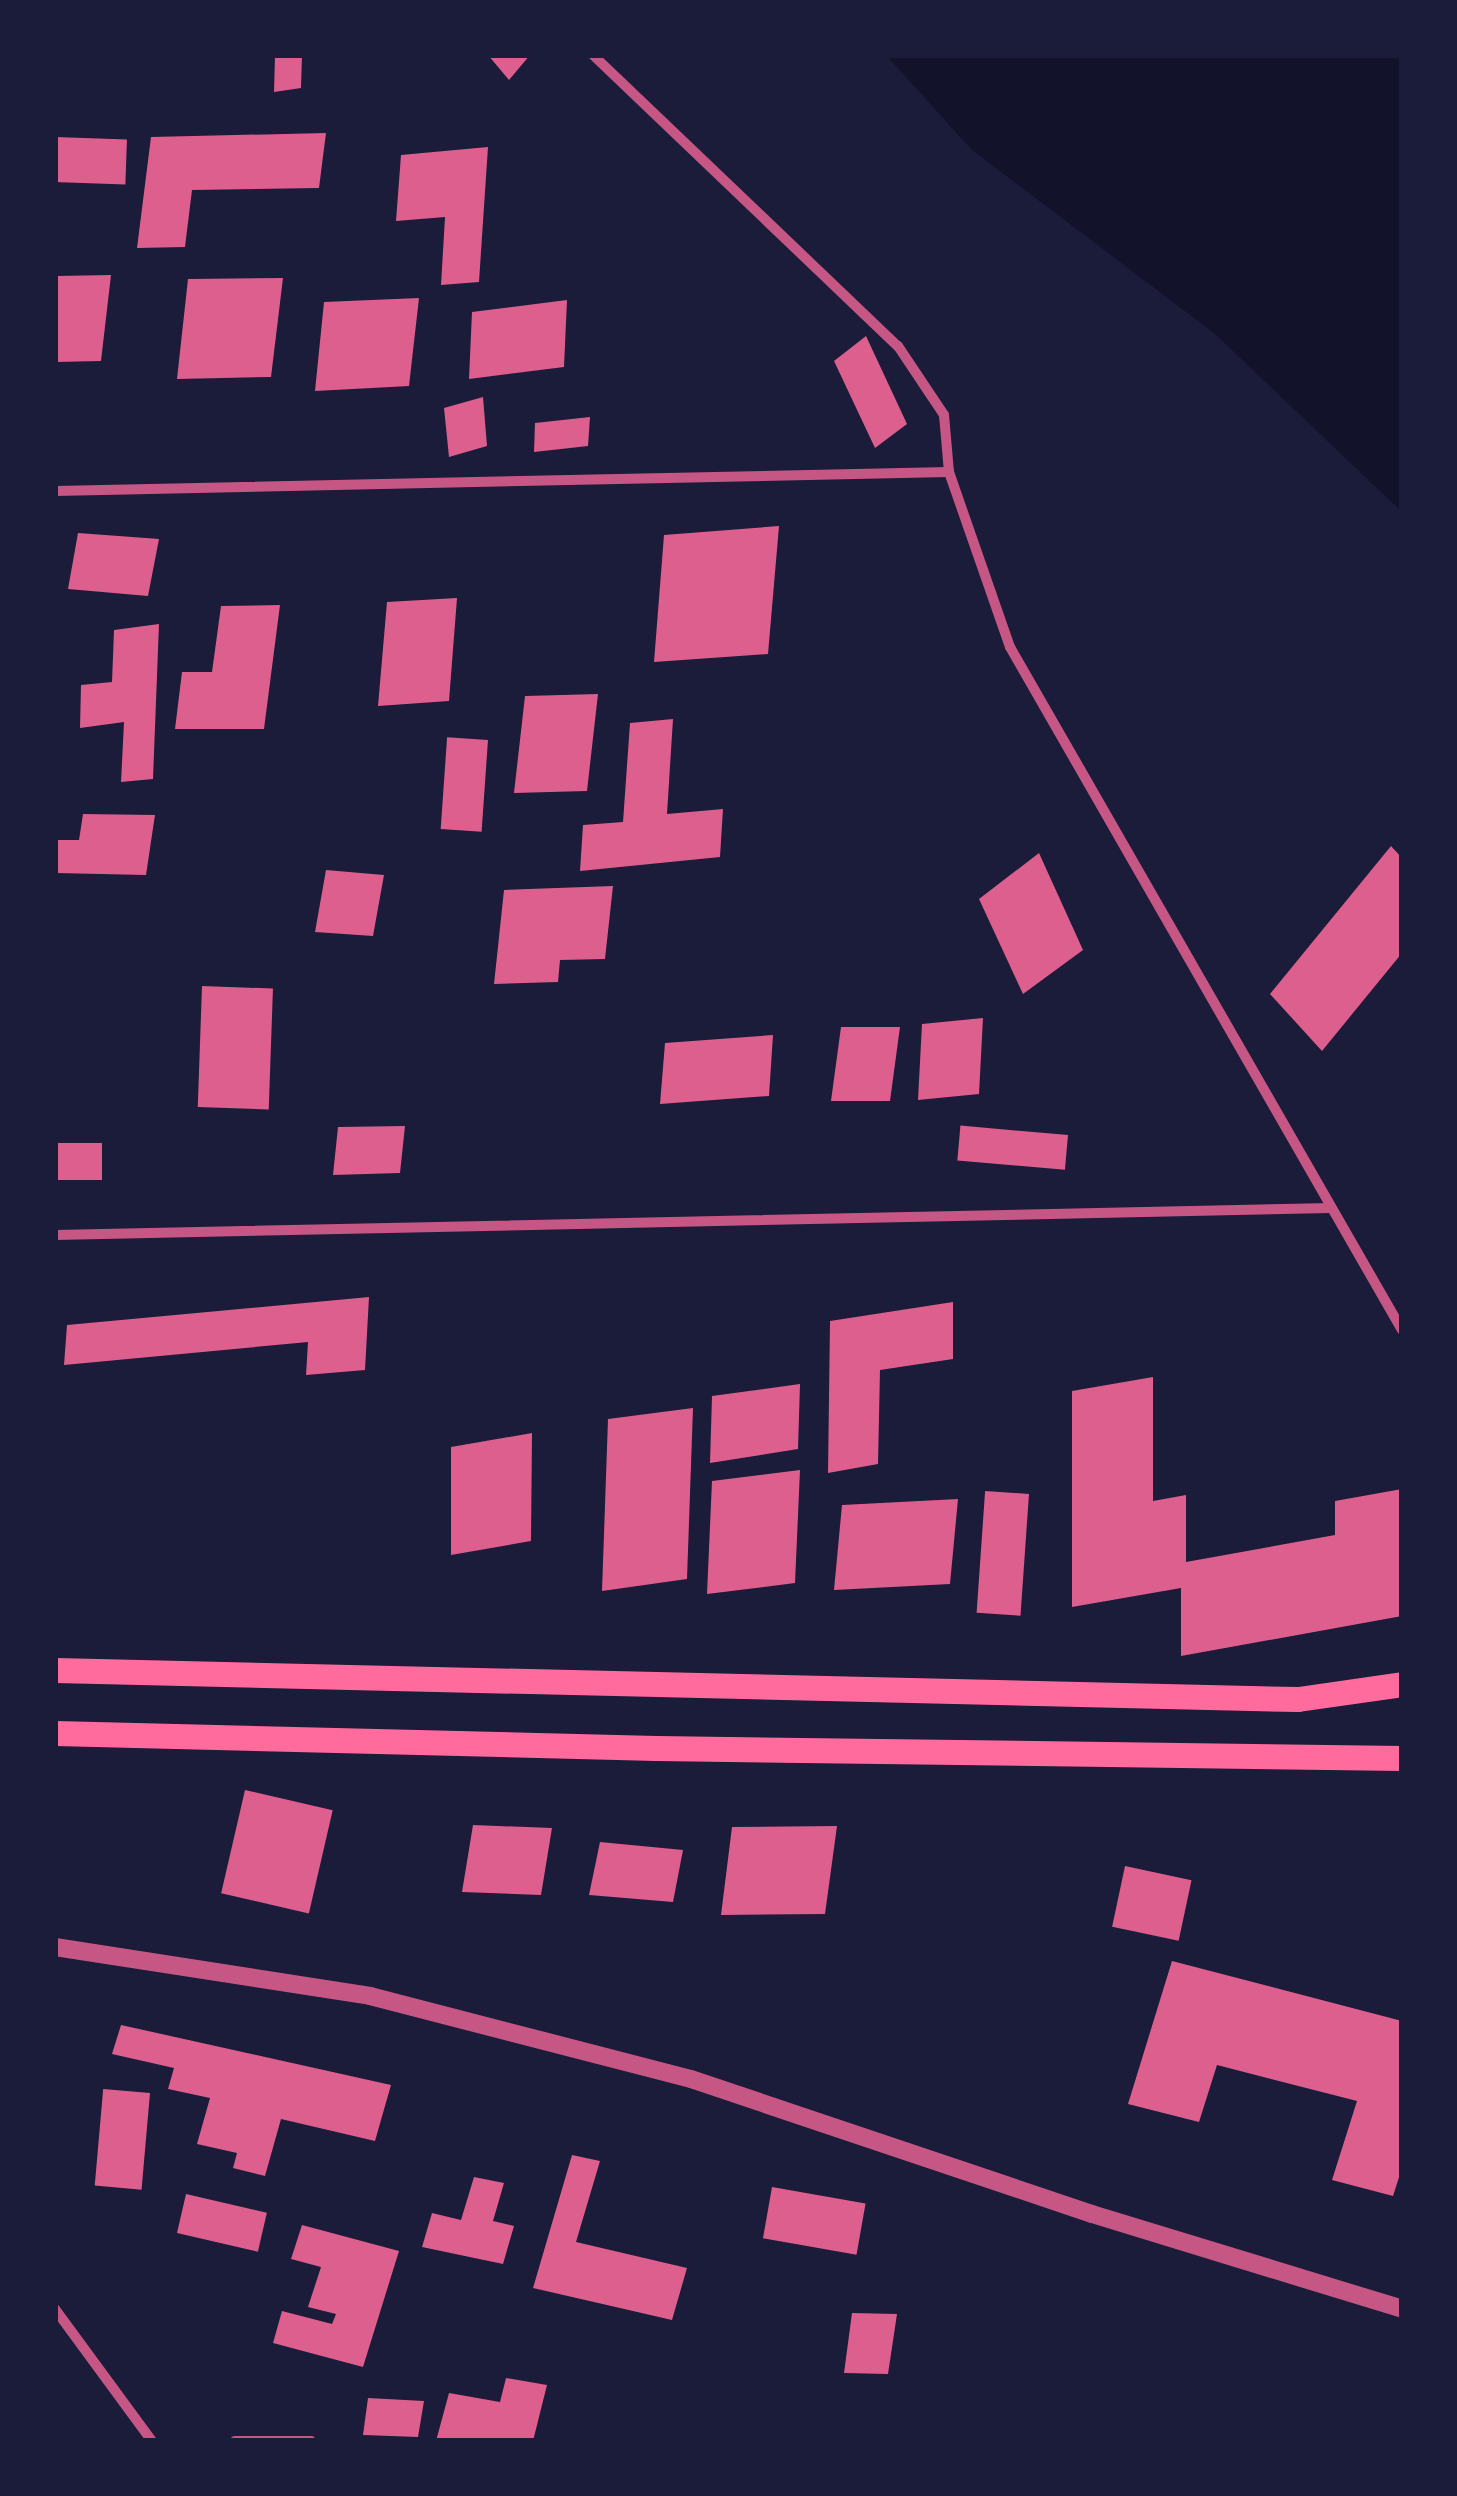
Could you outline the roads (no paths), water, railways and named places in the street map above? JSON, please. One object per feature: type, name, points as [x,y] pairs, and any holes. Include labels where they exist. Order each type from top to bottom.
[{"type":"main road","points":[[55,1670],[1298,1699],[1402,1684]]},
{"type":"main road","points":[[55,1732],[656,1748],[1402,1758]]},
{"type":"street","points":[[593,55],[898,346],[944,415],[949,472],[1010,647],[1402,1330]]},
{"type":"street","points":[[55,491],[949,472]]},
{"type":"street","points":[[55,1235],[1332,1208]]},
{"type":"street","points":[[55,1947],[370,1996],[691,2079],[1092,2214],[1402,2309]]},
{"type":"street","points":[[55,2309],[152,2441]]},
{"type":"street","points":[[235,2441],[311,2441]]}]
